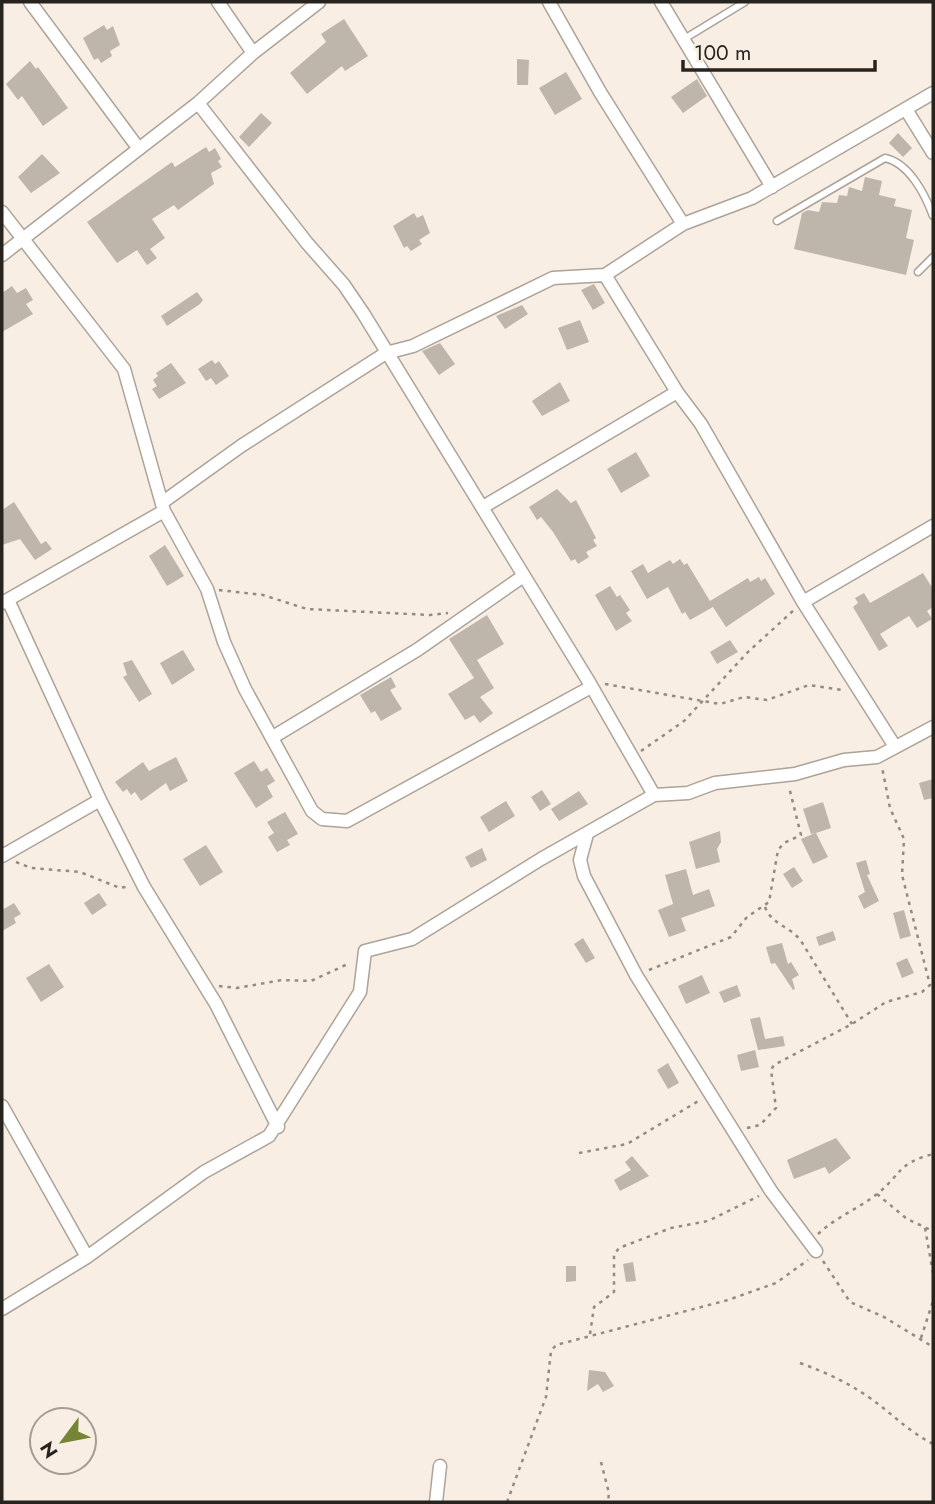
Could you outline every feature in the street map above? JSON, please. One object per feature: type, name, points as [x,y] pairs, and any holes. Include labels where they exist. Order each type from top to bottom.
[{"type":"street","points":[[30,2],[139,149]]},
{"type":"street","points":[[218,2],[253,53]]},
{"type":"street","points":[[2,255],[198,103],[253,53],[319,2]]},
{"type":"street","points":[[549,2],[600,92],[683,224]]},
{"type":"street","points":[[661,2],[772,187]]},
{"type":"street","points":[[278,1127],[216,1004],[144,887],[5,602],[164,506],[241,446],[386,353],[413,346],[553,278],[605,275],[683,224],[741,203],[772,187],[813,160],[907,111],[933,93]]},
{"type":"street","points":[[198,103],[307,243],[344,285],[483,507],[522,577],[590,684],[654,795]]},
{"type":"street","points":[[907,111],[933,153]]},
{"type":"street","points":[[2,212],[124,369],[164,506],[207,589],[231,659],[312,811],[322,819],[348,821],[590,684]]},
{"type":"street","points":[[605,275],[677,392],[701,424],[801,599],[894,745]]},
{"type":"street","points":[[483,507],[677,392]]},
{"type":"street","points":[[801,599],[933,526]]},
{"type":"street","points":[[273,737],[417,650],[522,577]]},
{"type":"street","points":[[2,1309],[87,1257],[204,1172],[254,1147],[278,1127],[360,992],[363,957],[369,949],[412,939],[654,795],[688,793],[715,783],[786,774],[844,760],[877,757],[894,745],[932,730]]},
{"type":"street","points":[[2,856],[100,800]]},
{"type":"street","points":[[587,834],[581,851],[581,868],[636,975],[771,1191],[813,1246]]},
{"type":"street","points":[[2,1105],[87,1257]]},
{"type":"street","points":[[436,1502],[440,1466]]},
{"type":"lane","points":[[684,39],[746,2]]},
{"type":"lane","points":[[777,221],[885,158],[897,161],[926,194],[933,216]]},
{"type":"lane","points":[[926,194],[933,190]]},
{"type":"lane","points":[[918,272],[933,257]]},
{"type":"path","points":[[207,589],[264,594],[307,609],[430,615],[469,612]]},
{"type":"path","points":[[632,757],[671,732],[754,646],[790,615],[801,599]]},
{"type":"path","points":[[590,684],[726,704],[744,696],[767,700],[816,684],[838,690],[856,686]]},
{"type":"path","points":[[734,1130],[756,1127],[776,1108],[771,1070],[774,1066],[852,1024],[886,1002],[922,992],[930,985],[902,876],[904,839],[890,808],[887,782],[877,757]]},
{"type":"path","points":[[636,975],[731,937],[747,917],[769,902],[778,850],[784,843],[801,835],[786,774]]},
{"type":"path","points":[[2,856],[31,868],[87,874],[120,888],[144,887]]},
{"type":"path","points":[[765,907],[770,919],[802,940],[852,1024]]},
{"type":"path","points":[[213,983],[237,988],[282,980],[311,981],[363,957]]},
{"type":"path","points":[[579,1153],[627,1144],[712,1094]]},
{"type":"path","points":[[507,1502],[550,1385],[551,1351],[561,1341],[700,1308],[776,1283],[795,1272],[838,1216],[877,1194],[909,1161],[933,1154]]},
{"type":"path","points":[[590,1334],[594,1307],[614,1292],[614,1255],[619,1248],[671,1228],[708,1222],[771,1191]]},
{"type":"path","points":[[877,1194],[896,1212],[933,1231]]},
{"type":"path","points":[[925,1228],[933,1273]]},
{"type":"path","points":[[813,1246],[848,1299],[933,1347]]},
{"type":"path","points":[[921,1338],[933,1301]]},
{"type":"path","points":[[800,1363],[831,1374],[870,1398],[904,1428],[933,1444]]},
{"type":"path","points":[[601,1462],[608,1502]]},
{"type":"building","points":[[344,19],[368,56],[345,71],[342,66],[307,94],[290,73],[326,42],[321,34]]},
{"type":"building","points":[[104,25],[107,30],[113,26],[120,45],[110,51],[112,56],[101,63],[98,58],[94,60],[83,38]]},
{"type":"building","points":[[517,59],[529,60],[528,85],[517,85]]},
{"type":"building","points":[[30,61],[36,69],[38,67],[68,108],[43,126],[22,96],[18,100],[6,84]]},
{"type":"building","points":[[566,72],[582,99],[555,115],[539,88]]},
{"type":"building","points":[[697,79],[707,96],[683,113],[671,97]]},
{"type":"building","points":[[261,113],[272,123],[249,147],[239,137]]},
{"type":"building","points":[[898,133],[912,148],[903,157],[889,143]]},
{"type":"building","points":[[206,147],[209,152],[215,148],[221,159],[218,161],[222,167],[211,173],[214,184],[178,210],[174,205],[152,219],[165,238],[150,249],[157,258],[147,265],[137,250],[117,263],[87,222],[172,162],[175,167]]},
{"type":"building","points":[[42,154],[60,173],[31,193],[18,177]]},
{"type":"building","points":[[865,177],[882,181],[879,195],[896,199],[894,206],[912,210],[906,238],[914,240],[906,275],[794,249],[802,213],[808,210],[819,212],[822,202],[837,203],[839,195],[847,196],[849,187],[862,191]]},
{"type":"building","points":[[414,213],[417,218],[423,215],[430,233],[419,240],[422,244],[411,251],[407,246],[404,248],[393,226]]},
{"type":"building","points":[[594,284],[605,303],[593,310],[581,290]]},
{"type":"building","points":[[12,286],[17,293],[26,288],[33,300],[26,304],[33,314],[2,332],[2,293]]},
{"type":"building","points":[[197,292],[203,300],[200,304],[167,326],[161,316]]},
{"type":"building","points":[[522,305],[528,314],[505,329],[496,316]]},
{"type":"building","points":[[580,320],[589,342],[567,350],[558,328]]},
{"type":"building","points":[[440,343],[455,364],[439,375],[422,351]]},
{"type":"building","points":[[212,360],[215,364],[219,361],[229,376],[216,385],[211,378],[206,381],[198,369]]},
{"type":"building","points":[[171,363],[186,383],[159,399],[152,389],[157,386],[153,380],[158,376],[156,373]]},
{"type":"building","points":[[560,382],[570,401],[542,416],[532,401]]},
{"type":"building","points":[[636,452],[650,476],[621,493],[607,469]]},
{"type":"building","points":[[557,489],[571,503],[576,500],[596,538],[593,540],[597,546],[586,552],[589,557],[578,564],[575,559],[571,561],[553,532],[541,517],[537,520],[529,507]]},
{"type":"building","points":[[14,502],[41,544],[46,541],[52,549],[35,560],[20,539],[2,545],[2,510]]},
{"type":"building","points":[[165,545],[184,576],[167,586],[149,556]]},
{"type":"building","points":[[680,559],[684,565],[687,563],[710,601],[748,578],[750,582],[759,577],[761,581],[765,578],[775,594],[726,627],[713,607],[690,620],[685,612],[682,614],[668,587],[647,599],[631,571],[643,564],[648,573],[670,560],[673,564]]},
{"type":"building","points":[[923,573],[933,589],[933,607],[927,611],[932,619],[917,628],[909,616],[880,634],[888,646],[879,651],[853,607],[858,603],[855,598],[864,593],[870,603]]},
{"type":"building","points":[[610,586],[630,610],[626,613],[632,621],[616,631],[595,595]]},
{"type":"building","points":[[487,615],[504,644],[477,660],[494,688],[480,697],[493,713],[480,723],[474,715],[465,720],[448,694],[474,678],[449,639]]},
{"type":"building","points":[[730,640],[738,652],[717,664],[710,652]]},
{"type":"building","points":[[183,650],[195,670],[172,685],[160,663]]},
{"type":"building","points":[[132,660],[152,694],[139,702],[123,677],[127,675],[123,663]]},
{"type":"building","points":[[391,677],[396,687],[390,690],[402,709],[381,721],[375,711],[371,713],[360,695]]},
{"type":"building","points":[[176,757],[188,781],[170,791],[166,783],[141,801],[135,792],[131,795],[127,789],[123,792],[115,782],[143,762],[149,771]]},
{"type":"building","points":[[254,761],[261,772],[267,768],[275,781],[267,786],[273,797],[256,808],[234,773]]},
{"type":"building","points":[[933,779],[933,798],[924,800],[919,783]]},
{"type":"building","points":[[542,790],[551,804],[540,811],[531,797]]},
{"type":"building","points":[[579,791],[588,804],[559,821],[551,809]]},
{"type":"building","points":[[506,801],[515,816],[489,832],[480,817]]},
{"type":"building","points":[[823,802],[831,828],[816,833],[828,857],[813,864],[801,839],[815,833],[811,834],[803,809]]},
{"type":"building","points":[[285,812],[298,834],[287,840],[290,845],[277,852],[268,837],[274,833],[267,822]]},
{"type":"building","points":[[720,831],[721,842],[717,849],[720,862],[696,869],[689,842]]},
{"type":"building","points":[[206,845],[223,872],[200,886],[183,859]]},
{"type":"building","points":[[482,848],[487,860],[471,868],[465,857]]},
{"type":"building","points":[[866,860],[870,874],[867,875],[879,901],[864,909],[858,896],[865,892],[856,863]]},
{"type":"building","points":[[794,867],[803,881],[792,888],[783,874]]},
{"type":"building","points":[[686,869],[693,895],[709,889],[715,906],[681,918],[686,931],[669,937],[658,910],[673,904],[665,875]]},
{"type":"building","points":[[99,893],[107,905],[92,915],[84,903]]},
{"type":"building","points":[[14,903],[21,914],[14,918],[16,923],[2,931],[2,910]]},
{"type":"building","points":[[904,910],[911,936],[900,939],[893,913]]},
{"type":"building","points":[[833,931],[836,940],[819,946],[816,937]]},
{"type":"building","points":[[583,938],[595,958],[586,963],[574,944]]},
{"type":"building","points":[[782,943],[788,964],[791,962],[799,975],[792,979],[793,990],[775,963],[771,964],[766,947]]},
{"type":"building","points":[[907,958],[914,973],[902,978],[896,963]]},
{"type":"building","points":[[49,964],[64,987],[41,1002],[26,978]]},
{"type":"building","points":[[702,975],[710,993],[686,1004],[678,986]]},
{"type":"building","points":[[737,985],[741,996],[724,1003],[719,992]]},
{"type":"building","points":[[760,1017],[765,1039],[783,1036],[785,1046],[758,1050],[750,1019]]},
{"type":"building","points":[[755,1050],[759,1067],[741,1071],[737,1055]]},
{"type":"building","points":[[668,1063],[679,1083],[668,1089],[657,1070]]},
{"type":"building","points":[[836,1138],[851,1158],[829,1174],[825,1167],[794,1179],[787,1160]]},
{"type":"building","points":[[632,1156],[649,1176],[620,1191],[614,1180],[631,1170],[625,1162]]},
{"type":"building","points":[[633,1262],[636,1281],[626,1282],[623,1264]]},
{"type":"building","points":[[566,1266],[576,1266],[576,1281],[566,1282]]},
{"type":"building","points":[[589,1370],[605,1372],[614,1386],[603,1392],[598,1384],[587,1391]]}]
